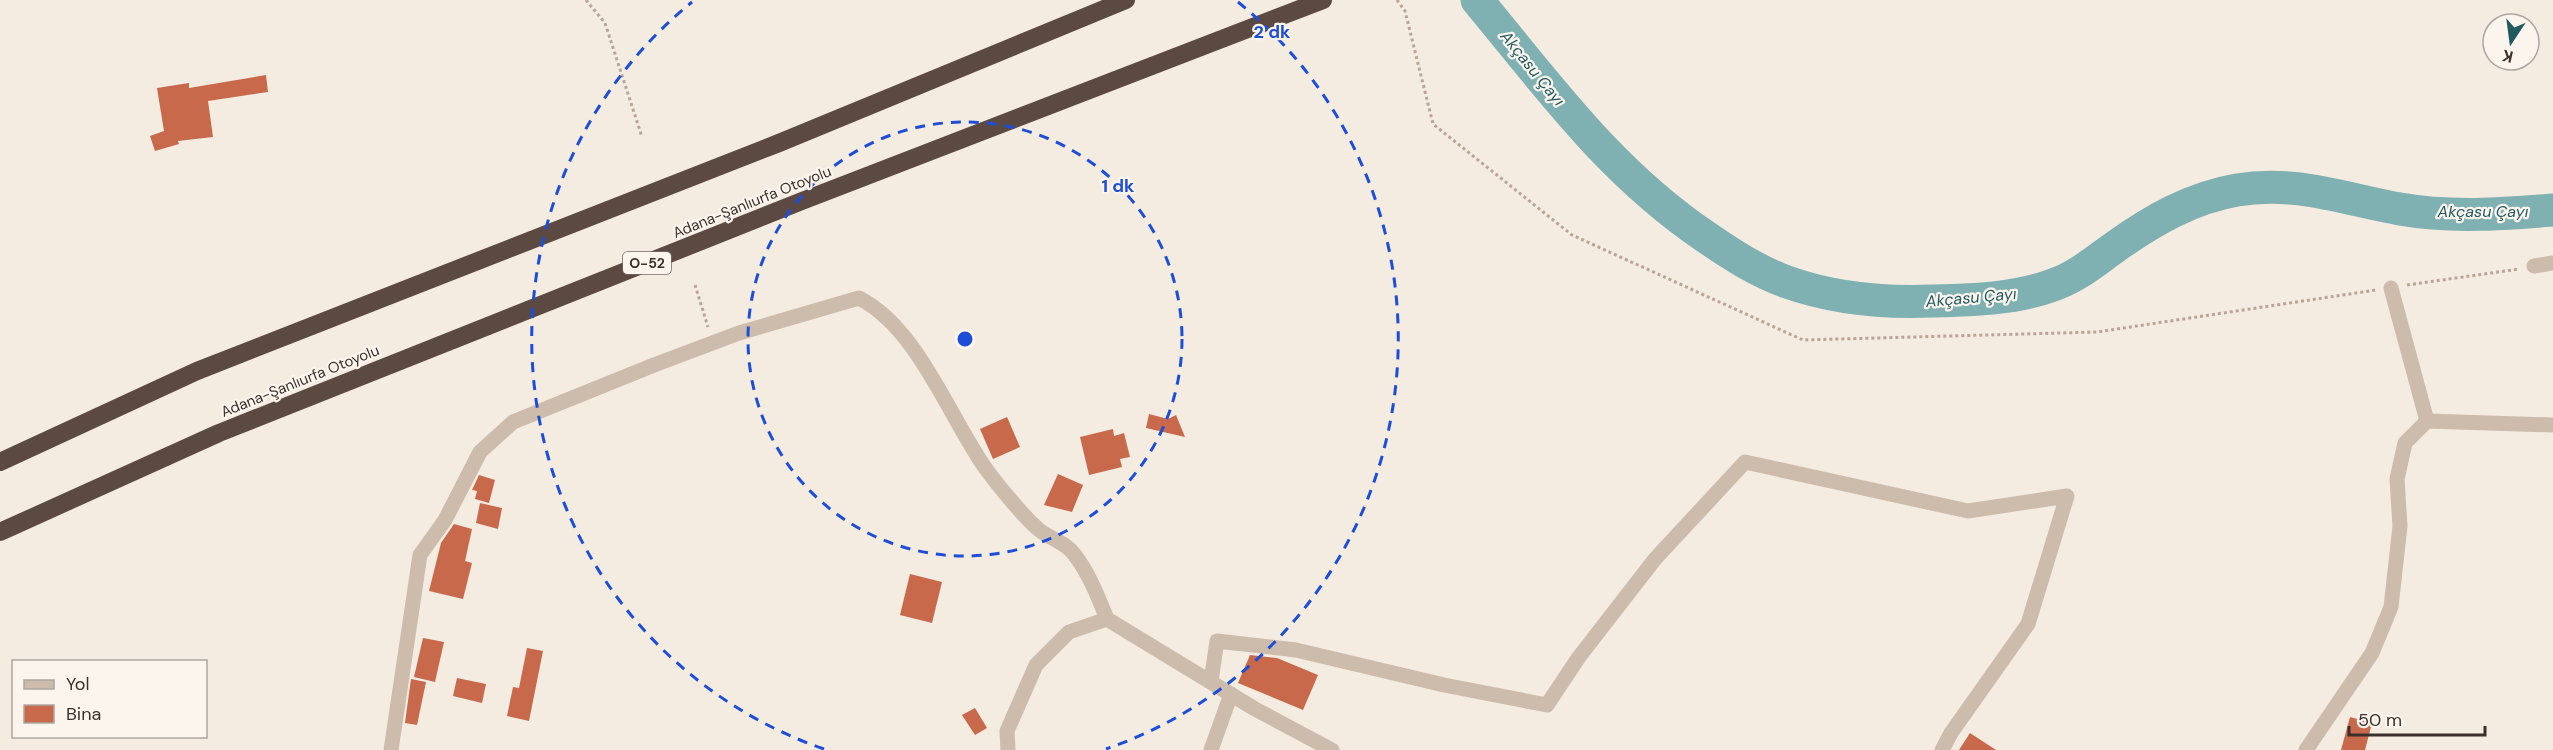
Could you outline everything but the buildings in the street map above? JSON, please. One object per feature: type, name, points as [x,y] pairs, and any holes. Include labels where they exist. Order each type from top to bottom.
[{"type":"highway","points":[[0,462],[197,371],[779,143],[1126,0]]},
{"type":"highway","name":"Adana-Şanlıurfa Otoyolu","points":[[0,532],[219,433],[813,197],[1323,0]]},
{"type":"street","points":[[2534,266],[2553,263]]},
{"type":"street","points":[[2391,288],[2427,421]]},
{"type":"street","points":[[391,750],[420,555],[446,520],[480,452],[513,422],[739,333],[859,298],[871,305],[907,341],[950,406],[986,469],[1037,528],[1073,552],[1096,592],[1107,619],[1231,694],[1332,750]]},
{"type":"street","points":[[2306,750],[2372,653],[2391,607],[2400,526],[2397,479],[2405,443],[2427,421],[2553,426]]},
{"type":"street","points":[[1211,681],[1217,641],[1296,650],[1444,685],[1547,705],[1579,657],[1655,559],[1745,462],[1968,511],[2067,496],[2028,624],[1942,750]]},
{"type":"street","points":[[1008,750],[1007,731],[1036,665],[1068,632],[1107,619]]},
{"type":"street","points":[[1211,750],[1231,694]]},
{"type":"path","points":[[586,0],[605,23],[642,137]]},
{"type":"path","points":[[1397,0],[1405,11],[1433,124],[1572,235],[1803,340],[2097,332],[2534,266]]},
{"type":"path","points":[[695,285],[714,343]]},
{"type":"waterway","name":"Akçasu Çayı","points":[[1477,0],[1583,127],[1640,185],[1672,212],[1725,250],[1765,273],[1787,282],[1840,296],[1895,301],[1947,301],[1993,298],[2039,290],[2062,282],[2078,273],[2129,237],[2173,211],[2204,198],[2237,190],[2279,187],[2299,189],[2400,209],[2438,214],[2496,214],[2553,210]]}]
